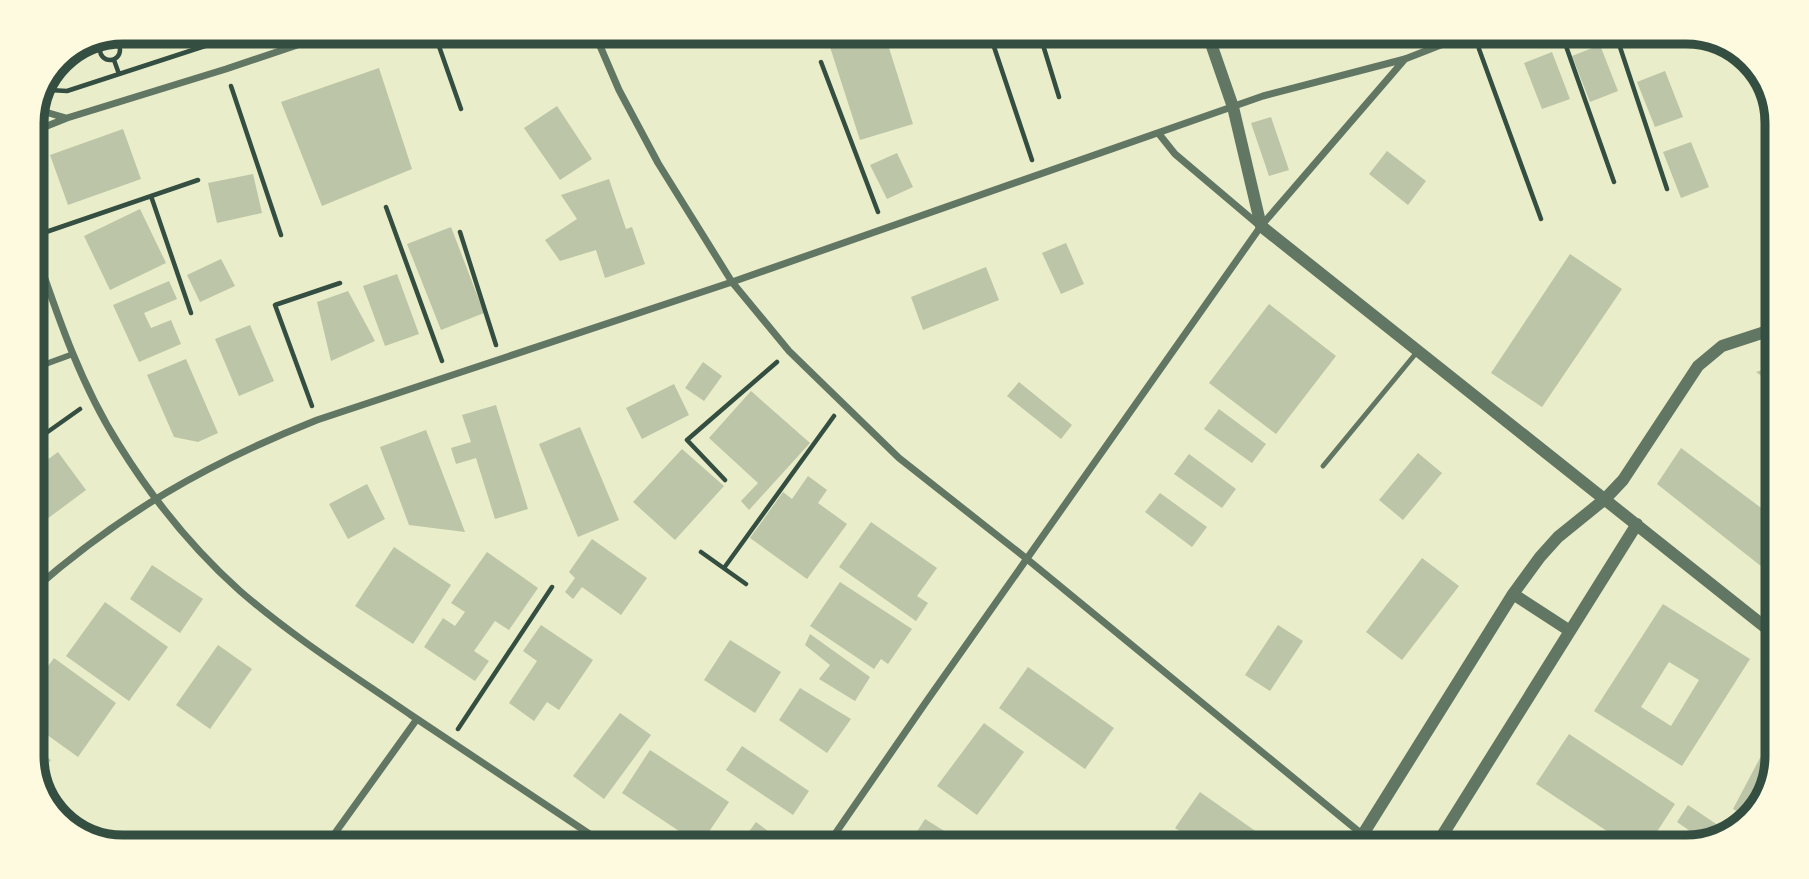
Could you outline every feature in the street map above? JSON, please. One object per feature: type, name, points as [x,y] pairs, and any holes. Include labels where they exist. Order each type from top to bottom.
[{"type":"street","points":[[44,127],[300,44]]},
{"type":"street","points":[[599,44],[619,90],[658,163],[732,282],[789,351],[900,458],[1363,835],[1513,594],[1540,556],[1623,480],[1698,366],[1721,346],[1765,332]]},
{"type":"street","points":[[1212,44],[1233,107],[1261,226]]},
{"type":"street","points":[[44,582],[86,546],[155,498],[263,441],[317,420],[732,282],[1263,96],[1405,59],[1443,44]]},
{"type":"street","points":[[835,835],[1261,226],[1405,59]]},
{"type":"street","points":[[45,112],[67,118]]},
{"type":"street","points":[[1159,134],[1175,154],[1261,226],[1765,627]]},
{"type":"street","points":[[44,274],[73,354],[118,444],[155,498],[188,538],[239,590],[297,636],[590,835]]},
{"type":"street","points":[[44,365],[73,354]]},
{"type":"street","points":[[1443,835],[1637,524]]},
{"type":"street","points":[[1513,594],[1570,631]]},
{"type":"street","points":[[334,835],[417,719]]},
{"type":"lane","points":[[1324,466],[1418,351]]},
{"type":"path","points":[[100,47],[100,53],[107,60],[114,60],[118,56],[117,44]]},
{"type":"path","points":[[51,90],[67,91],[211,44]]},
{"type":"path","points":[[439,44],[461,108]]},
{"type":"path","points":[[993,44],[1038,176]]},
{"type":"path","points":[[1043,44],[1059,97]]},
{"type":"path","points":[[1478,44],[1541,219]]},
{"type":"path","points":[[1565,44],[1614,181]]},
{"type":"path","points":[[1619,44],[1667,189]]},
{"type":"path","points":[[114,60],[119,74]]},
{"type":"path","points":[[821,62],[885,229]]},
{"type":"path","points":[[226,69],[281,234]]},
{"type":"path","points":[[45,232],[198,180]]},
{"type":"path","points":[[151,196],[191,313]]},
{"type":"path","points":[[386,207],[448,376]]},
{"type":"path","points":[[460,232],[501,359]]},
{"type":"path","points":[[317,420],[275,305],[340,283]]},
{"type":"path","points":[[725,480],[687,439],[789,351]]},
{"type":"path","points":[[44,434],[94,399]]},
{"type":"path","points":[[723,568],[843,405]]},
{"type":"path","points":[[701,552],[746,584]]},
{"type":"path","points":[[450,741],[552,587]]},
{"type":"building","points":[[840,44],[888,44],[913,124],[860,140],[830,47]]},
{"type":"building","points":[[1600,45],[1618,91],[1590,102],[1572,56]]},
{"type":"building","points":[[1552,52],[1570,99],[1542,109],[1524,63]]},
{"type":"building","points":[[379,68],[412,169],[322,206],[281,102]]},
{"type":"building","points":[[1665,71],[1683,117],[1655,127],[1637,82]]},
{"type":"building","points":[[557,106],[592,159],[560,180],[524,128]]},
{"type":"building","points":[[1271,117],[1289,170],[1269,176],[1251,123]]},
{"type":"building","points":[[123,129],[141,179],[68,205],[50,155]]},
{"type":"building","points":[[1691,142],[1709,187],[1681,198],[1663,152]]},
{"type":"building","points":[[1387,151],[1426,181],[1408,205],[1369,174]]},
{"type":"building","points":[[897,153],[913,187],[887,199],[870,165]]},
{"type":"building","points":[[253,174],[262,213],[217,223],[208,183]]},
{"type":"building","points":[[609,179],[626,229],[632,227],[645,264],[605,278],[596,250],[560,261],[545,240],[577,219],[561,195]]},
{"type":"building","points":[[140,209],[166,263],[110,290],[84,236]]},
{"type":"building","points":[[451,227],[484,313],[441,330],[407,244]]},
{"type":"building","points":[[1066,243],[1084,284],[1061,294],[1042,253]]},
{"type":"building","points":[[1570,254],[1622,289],[1542,407],[1491,373]]},
{"type":"building","points":[[221,259],[235,286],[200,302],[187,275]]},
{"type":"building","points":[[986,267],[999,300],[923,330],[911,297]]},
{"type":"building","points":[[397,274],[419,334],[385,346],[363,286]]},
{"type":"building","points":[[169,281],[177,299],[144,313],[151,328],[171,320],[181,344],[139,362],[113,305]]},
{"type":"building","points":[[348,291],[375,341],[331,361],[317,302]]},
{"type":"building","points":[[1269,304],[1336,356],[1276,434],[1209,383]]},
{"type":"building","points":[[250,325],[274,381],[239,396],[215,339]]},
{"type":"building","points":[[186,359],[218,433],[198,442],[174,437],[147,375]]},
{"type":"building","points":[[703,362],[722,376],[704,401],[685,388]]},
{"type":"building","points":[[1765,369],[1765,378],[1756,372]]},
{"type":"building","points":[[1019,382],[1072,425],[1061,439],[1007,396]]},
{"type":"building","points":[[674,384],[689,415],[642,439],[626,408]]},
{"type":"building","points":[[751,391],[810,443],[749,510],[741,501],[758,483],[709,438]]},
{"type":"building","points":[[496,405],[528,509],[495,519],[476,458],[456,464],[451,448],[471,442],[462,415]]},
{"type":"building","points":[[1219,409],[1266,444],[1252,463],[1204,429]]},
{"type":"building","points":[[580,427],[619,520],[578,537],[539,444]]},
{"type":"building","points":[[426,430],[465,532],[409,525],[380,447]]},
{"type":"building","points":[[1681,448],[1765,511],[1765,569],[1657,484]]},
{"type":"building","points":[[682,449],[724,486],[675,540],[633,502]]},
{"type":"building","points":[[58,452],[86,490],[44,521],[44,462]]},
{"type":"building","points":[[1418,453],[1442,473],[1403,520],[1379,500]]},
{"type":"building","points":[[1189,454],[1236,489],[1222,508],[1174,474]]},
{"type":"building","points":[[808,476],[827,490],[818,503],[847,524],[807,579],[750,538],[783,492],[792,499]]},
{"type":"building","points":[[367,484],[385,519],[348,539],[329,504]]},
{"type":"building","points":[[1160,493],[1207,527],[1192,547],[1145,512]]},
{"type":"building","points":[[871,522],[937,568],[917,596],[928,603],[916,621],[839,567]]},
{"type":"building","points":[[592,539],[647,578],[621,615],[582,587],[573,599],[565,592],[575,578],[569,572]]},
{"type":"building","points":[[394,547],[451,585],[413,644],[355,606]]},
{"type":"building","points":[[487,552],[538,588],[509,630],[495,621],[474,651],[489,661],[475,681],[424,647],[443,618],[455,626],[465,612],[451,603]]},
{"type":"building","points":[[1422,558],[1459,586],[1402,660],[1366,632]]},
{"type":"building","points":[[152,565],[203,599],[180,633],[130,599]]},
{"type":"building","points":[[840,582],[912,629],[888,664],[881,659],[874,669],[810,626]]},
{"type":"building","points":[[105,602],[168,647],[129,701],[66,656]]},
{"type":"building","points":[[1663,604],[1750,659],[1682,766],[1594,711]],"holes":[[[1669,662],[1699,680],[1671,726],[1641,707]]]},
{"type":"building","points":[[541,625],[593,660],[559,710],[547,702],[534,721],[509,703],[537,661],[523,651]]},
{"type":"building","points":[[1278,625],[1303,641],[1270,691],[1245,675]]},
{"type":"building","points":[[810,634],[870,677],[855,701],[819,679],[830,665],[805,645]]},
{"type":"building","points":[[730,640],[781,672],[755,713],[704,680]]},
{"type":"building","points":[[218,645],[252,669],[210,729],[176,705]]},
{"type":"building","points":[[54,658],[116,703],[78,757],[44,733],[44,672]]},
{"type":"building","points":[[1028,667],[1114,728],[1085,769],[999,708]]},
{"type":"building","points":[[800,688],[851,719],[827,753],[779,720]]},
{"type":"building","points":[[620,713],[651,735],[604,799],[573,776]]},
{"type":"building","points":[[984,723],[1024,752],[977,815],[937,786]]},
{"type":"building","points":[[1569,734],[1675,804],[1655,835],[1613,835],[1536,784]]},
{"type":"building","points":[[742,746],[809,791],[793,815],[726,770]]},
{"type":"building","points":[[1765,749],[1763,777],[1757,791],[1740,813],[1733,809]]},
{"type":"building","points":[[650,750],[729,802],[707,835],[685,835],[622,793]]},
{"type":"building","points":[[44,755],[51,760],[45,769]]},
{"type":"building","points":[[1200,792],[1261,835],[1185,835],[1175,828]]},
{"type":"building","points":[[1688,805],[1721,827],[1707,833],[1692,835],[1693,833],[1677,822]]},
{"type":"building","points":[[925,819],[951,835],[915,835]]},
{"type":"building","points":[[756,822],[773,835],[746,835]]}]
